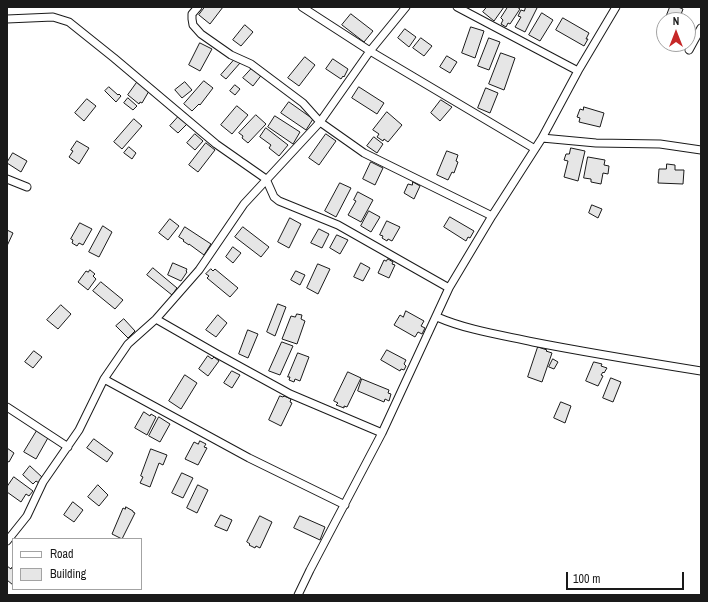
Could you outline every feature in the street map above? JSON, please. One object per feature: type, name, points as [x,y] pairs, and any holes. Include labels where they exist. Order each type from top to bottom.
[{"type":"street","points":[[198,7],[192,14],[192,19],[193,25],[201,34],[232,55],[251,64],[272,79],[303,103],[320,122],[364,153],[492,216]]},
{"type":"street","points":[[302,7],[370,51],[535,149]]},
{"type":"street","points":[[7,542],[27,516],[43,482],[80,430],[104,379],[128,344],[156,319],[199,270],[244,204],[320,122],[370,51],[406,7]]},
{"type":"street","points":[[458,7],[578,71]]},
{"type":"street","points":[[298,595],[382,433],[437,317],[449,288],[492,216],[542,138],[578,71],[616,7]]},
{"type":"street","points":[[7,19],[53,17],[69,22],[216,144],[266,179],[274,197],[279,201],[338,225],[449,288]]},
{"type":"street","points":[[696,37],[701,28]]},
{"type":"street","points":[[542,138],[596,143],[660,144],[701,150]]},
{"type":"street","points":[[7,179],[27,187]]},
{"type":"street","points":[[437,317],[484,332],[630,360],[701,371]]},
{"type":"street","points":[[156,319],[290,394],[382,433]]},
{"type":"street","points":[[104,379],[250,458],[345,505]]},
{"type":"street","points":[[7,407],[68,447]]},
{"type":"building","points":[[205,7],[223,7],[210,24],[199,15]]},
{"type":"building","points":[[487,7],[504,7],[494,21],[483,12]]},
{"type":"building","points":[[508,7],[517,7],[520,9],[510,24],[508,23],[506,27],[501,24],[503,20],[501,18]]},
{"type":"building","points":[[526,7],[537,8],[525,32],[515,27],[521,17],[518,16],[521,10],[524,11]]},
{"type":"building","points":[[670,7],[678,7],[683,9],[682,12],[668,12]]},
{"type":"building","points":[[542,13],[553,20],[540,41],[529,35]]},
{"type":"building","points":[[351,14],[373,31],[364,42],[342,25]]},
{"type":"building","points":[[563,18],[589,33],[586,39],[588,39],[584,46],[556,30]]},
{"type":"building","points":[[245,25],[253,32],[241,46],[233,40]]},
{"type":"building","points":[[471,27],[484,31],[475,58],[462,53]]},
{"type":"building","points":[[405,29],[416,37],[409,47],[398,38]]},
{"type":"building","points":[[421,38],[432,46],[424,56],[413,48]]},
{"type":"building","points":[[489,38],[500,42],[489,70],[478,66]]},
{"type":"building","points":[[200,43],[212,49],[200,71],[189,65]]},
{"type":"building","points":[[501,53],[515,58],[504,90],[489,84]]},
{"type":"building","points":[[447,56],[457,62],[450,73],[440,67]]},
{"type":"building","points":[[305,57],[315,65],[299,86],[288,78]]},
{"type":"building","points":[[235,59],[240,63],[226,79],[221,75]]},
{"type":"building","points":[[333,59],[348,69],[344,77],[343,76],[341,79],[326,69]]},
{"type":"building","points":[[254,66],[263,73],[253,86],[243,78]]},
{"type":"building","points":[[138,81],[147,87],[145,89],[149,91],[142,103],[140,102],[139,104],[128,95]]},
{"type":"building","points":[[204,81],[213,88],[200,105],[199,104],[192,111],[184,104]]},
{"type":"building","points":[[185,82],[192,90],[182,98],[175,90]]},
{"type":"building","points":[[235,85],[240,89],[235,95],[230,91]]},
{"type":"building","points":[[109,87],[121,96],[116,102],[105,91]]},
{"type":"building","points":[[359,87],[384,103],[377,114],[352,98]]},
{"type":"building","points":[[486,88],[498,93],[490,113],[478,108]]},
{"type":"building","points":[[128,98],[137,106],[133,110],[124,103]]},
{"type":"building","points":[[87,99],[96,106],[84,121],[75,113]]},
{"type":"building","points":[[441,100],[452,107],[440,121],[431,113]]},
{"type":"building","points":[[289,102],[313,119],[306,130],[281,113]]},
{"type":"building","points":[[237,106],[248,115],[232,134],[221,125]]},
{"type":"building","points":[[584,107],[604,113],[600,127],[579,122],[580,118],[577,117],[580,109],[583,110]]},
{"type":"building","points":[[387,112],[402,125],[388,142],[377,137],[379,134],[373,130]]},
{"type":"building","points":[[256,115],[266,124],[248,143],[239,133]]},
{"type":"building","points":[[179,116],[187,124],[178,133],[170,126]]},
{"type":"building","points":[[275,116],[300,132],[293,144],[268,127]]},
{"type":"building","points":[[134,119],[142,126],[122,149],[114,142]]},
{"type":"building","points":[[266,128],[288,145],[279,156],[269,148],[271,145],[260,137]]},
{"type":"building","points":[[195,134],[203,141],[195,150],[187,143]]},
{"type":"building","points":[[326,134],[336,141],[319,165],[309,158]]},
{"type":"building","points":[[374,137],[383,144],[377,153],[367,146]]},
{"type":"building","points":[[77,141],[89,148],[79,164],[69,157],[73,151],[71,150]]},
{"type":"building","points":[[206,143],[215,150],[198,172],[189,165]]},
{"type":"building","points":[[129,147],[136,153],[132,159],[124,153]]},
{"type":"building","points":[[571,148],[585,151],[578,181],[564,177],[568,161],[564,160],[566,154],[569,154]]},
{"type":"building","points":[[447,151],[458,155],[456,161],[458,162],[454,173],[452,172],[448,180],[437,175]]},
{"type":"building","points":[[13,153],[27,161],[21,172],[7,163]]},
{"type":"building","points":[[588,157],[605,160],[604,165],[609,166],[608,174],[603,173],[601,184],[591,182],[591,179],[584,178]]},
{"type":"building","points":[[371,162],[383,168],[375,185],[363,179]]},
{"type":"building","points":[[667,164],[675,165],[675,170],[684,170],[683,184],[658,183],[659,169],[666,169]]},
{"type":"building","points":[[413,182],[420,186],[414,199],[404,193],[408,184],[412,185]]},
{"type":"building","points":[[340,183],[351,188],[336,217],[325,211]]},
{"type":"building","points":[[358,192],[373,200],[361,222],[348,215],[356,201],[354,200]]},
{"type":"building","points":[[592,205],[602,209],[598,218],[589,213]]},
{"type":"building","points":[[369,211],[380,217],[371,232],[361,226]]},
{"type":"building","points":[[450,217],[474,231],[470,238],[468,237],[466,241],[444,227]]},
{"type":"building","points":[[290,218],[301,224],[289,248],[278,242]]},
{"type":"building","points":[[170,219],[179,226],[168,240],[159,233]]},
{"type":"building","points":[[387,221],[400,227],[392,241],[388,239],[387,241],[380,235]]},
{"type":"building","points":[[80,223],[92,229],[83,245],[79,243],[77,246],[72,243],[73,240],[71,239]]},
{"type":"building","points":[[103,226],[112,232],[99,257],[89,252]]},
{"type":"building","points":[[185,227],[211,244],[204,255],[179,237]]},
{"type":"building","points":[[243,227],[269,247],[261,257],[235,237]]},
{"type":"building","points":[[319,229],[329,234],[322,248],[311,243]]},
{"type":"building","points":[[7,230],[13,233],[7,246]]},
{"type":"building","points":[[337,235],[348,240],[340,254],[330,248]]},
{"type":"building","points":[[233,247],[241,253],[233,263],[226,257]]},
{"type":"building","points":[[388,259],[395,265],[389,278],[378,273],[384,260],[386,261]]},
{"type":"building","points":[[173,263],[187,269],[187,272],[181,281],[168,275]]},
{"type":"building","points":[[361,263],[370,268],[363,281],[354,277]]},
{"type":"building","points":[[318,264],[330,269],[318,294],[307,288]]},
{"type":"building","points":[[153,268],[177,288],[172,295],[147,275]]},
{"type":"building","points":[[211,269],[213,271],[215,269],[238,288],[230,297],[207,278],[209,276],[206,274]]},
{"type":"building","points":[[90,270],[95,274],[93,276],[96,279],[88,290],[78,282],[86,271],[88,272]]},
{"type":"building","points":[[296,271],[305,275],[300,285],[291,280]]},
{"type":"building","points":[[101,282],[123,300],[115,309],[93,291]]},
{"type":"building","points":[[278,304],[286,307],[275,336],[267,332]]},
{"type":"building","points":[[61,305],[71,314],[58,329],[47,320]]},
{"type":"building","points":[[406,311],[424,321],[421,326],[425,328],[422,334],[418,332],[415,337],[394,325],[400,315],[403,317]]},
{"type":"building","points":[[297,314],[302,315],[301,319],[305,321],[297,344],[282,339],[291,316],[295,317]]},
{"type":"building","points":[[218,315],[227,323],[216,337],[206,330]]},
{"type":"building","points":[[124,319],[135,331],[128,338],[116,326]]},
{"type":"building","points":[[248,330],[258,334],[248,358],[239,354]]},
{"type":"building","points":[[282,342],[293,346],[280,375],[269,371]]},
{"type":"building","points":[[538,347],[552,353],[542,382],[528,377]]},
{"type":"building","points":[[387,350],[406,360],[404,370],[401,369],[400,371],[381,360]]},
{"type":"building","points":[[34,351],[42,357],[33,368],[25,362]]},
{"type":"building","points":[[298,353],[309,357],[300,381],[295,379],[294,382],[289,380],[290,377],[288,377]]},
{"type":"building","points":[[208,356],[212,359],[214,357],[219,361],[208,376],[199,369]]},
{"type":"building","points":[[553,359],[558,362],[554,369],[549,367]]},
{"type":"building","points":[[594,362],[602,364],[601,366],[607,368],[601,375],[603,376],[598,386],[586,381]]},
{"type":"building","points":[[232,371],[240,375],[232,388],[224,383]]},
{"type":"building","points":[[348,372],[361,378],[347,407],[344,406],[344,408],[336,405],[338,403],[334,401]]},
{"type":"building","points":[[185,375],[197,383],[181,409],[169,401]]},
{"type":"building","points":[[611,378],[621,382],[613,402],[603,398]]},
{"type":"building","points":[[362,379],[389,390],[388,393],[391,394],[389,401],[385,399],[384,402],[358,391]]},
{"type":"building","points":[[280,396],[291,399],[290,402],[292,403],[281,426],[269,420]]},
{"type":"building","points":[[561,402],[571,406],[565,423],[554,418]]},
{"type":"building","points":[[144,412],[150,416],[151,414],[156,417],[147,435],[135,428]]},
{"type":"building","points":[[159,417],[170,424],[160,442],[149,436]]},
{"type":"building","points":[[38,429],[49,436],[36,459],[24,452]]},
{"type":"building","points":[[94,439],[113,453],[107,462],[87,448]]},
{"type":"building","points":[[200,441],[206,444],[204,447],[207,448],[198,465],[185,459],[194,442],[198,444]]},
{"type":"building","points":[[7,448],[14,453],[9,462],[7,461]]},
{"type":"building","points":[[151,449],[167,455],[163,465],[159,463],[150,487],[140,483],[143,477],[141,476]]},
{"type":"building","points":[[30,466],[43,478],[39,483],[36,481],[33,484],[23,475]]},
{"type":"building","points":[[182,473],[193,478],[183,498],[172,493]]},
{"type":"building","points":[[14,477],[33,491],[29,496],[26,494],[21,502],[7,492],[7,487]]},
{"type":"building","points":[[98,485],[108,495],[99,506],[88,497]]},
{"type":"building","points":[[198,485],[208,490],[197,513],[187,508]]},
{"type":"building","points":[[73,502],[83,510],[74,522],[64,515]]},
{"type":"building","points":[[126,507],[135,513],[122,538],[120,538],[112,534],[123,508],[125,509]]},
{"type":"building","points":[[221,515],[232,520],[227,531],[215,526]]},
{"type":"building","points":[[260,516],[272,522],[260,548],[256,546],[255,548],[247,542]]},
{"type":"building","points":[[300,516],[325,527],[320,540],[294,528]]},
{"type":"building","points":[[7,566],[11,569],[12,567],[12,584],[7,580]]}]
